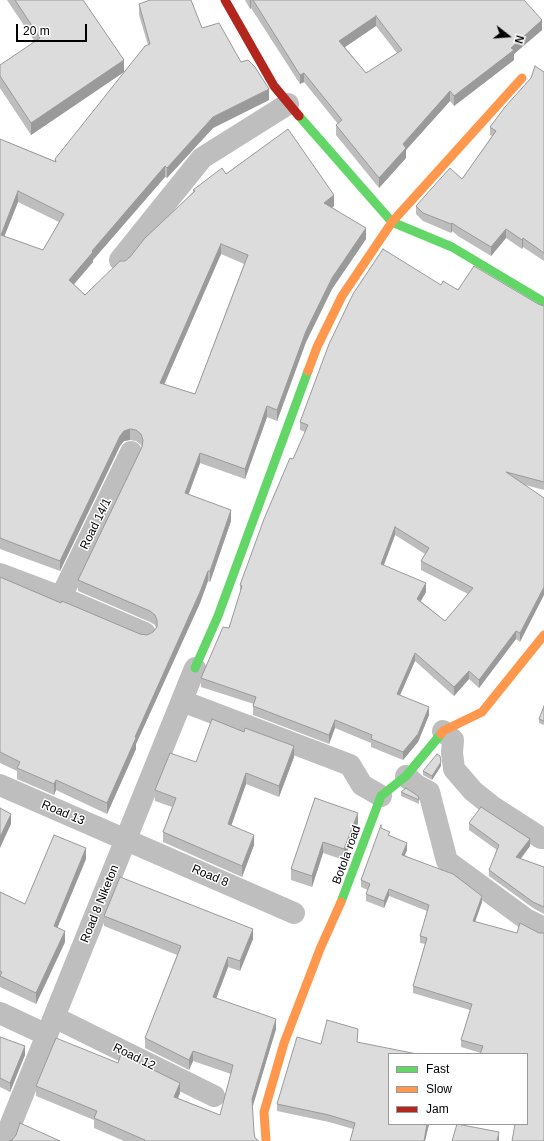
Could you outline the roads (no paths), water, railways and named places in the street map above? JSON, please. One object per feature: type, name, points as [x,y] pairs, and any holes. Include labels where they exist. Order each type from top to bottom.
[{"type":"street","points":[[225,0],[274,86],[288,104],[392,222],[452,247],[544,302]]},
{"type":"street","points":[[195,668],[218,616],[317,347],[342,296],[392,222],[522,78]]},
{"type":"street","points":[[120,260],[202,158],[288,104]]},
{"type":"street","name":"Road 14/1","points":[[60,597],[130,452]]},
{"type":"street","points":[[0,574],[60,597],[144,633]]},
{"type":"street","points":[[182,701],[350,765],[362,785],[381,796],[406,776],[443,731],[482,712],[544,635]]},
{"type":"street","name":"Road 8 Niketon","points":[[4,1141],[172,729],[195,668]]},
{"type":"street","points":[[443,731],[453,740],[452,753],[454,769],[473,791],[493,807],[536,835],[544,838]]},
{"type":"street","points":[[406,776],[416,785],[429,792],[447,861],[526,919],[544,928]]},
{"type":"street","name":"Road 13","points":[[0,785],[126,840]]},
{"type":"street","name":"Botola road","points":[[266,1141],[264,1112],[284,1043],[320,949],[344,896],[381,796]]},
{"type":"street","name":"Road 8","points":[[126,840],[294,913]]},
{"type":"street","name":"Road 12","points":[[0,1013],[50,1026],[214,1096]]}]
